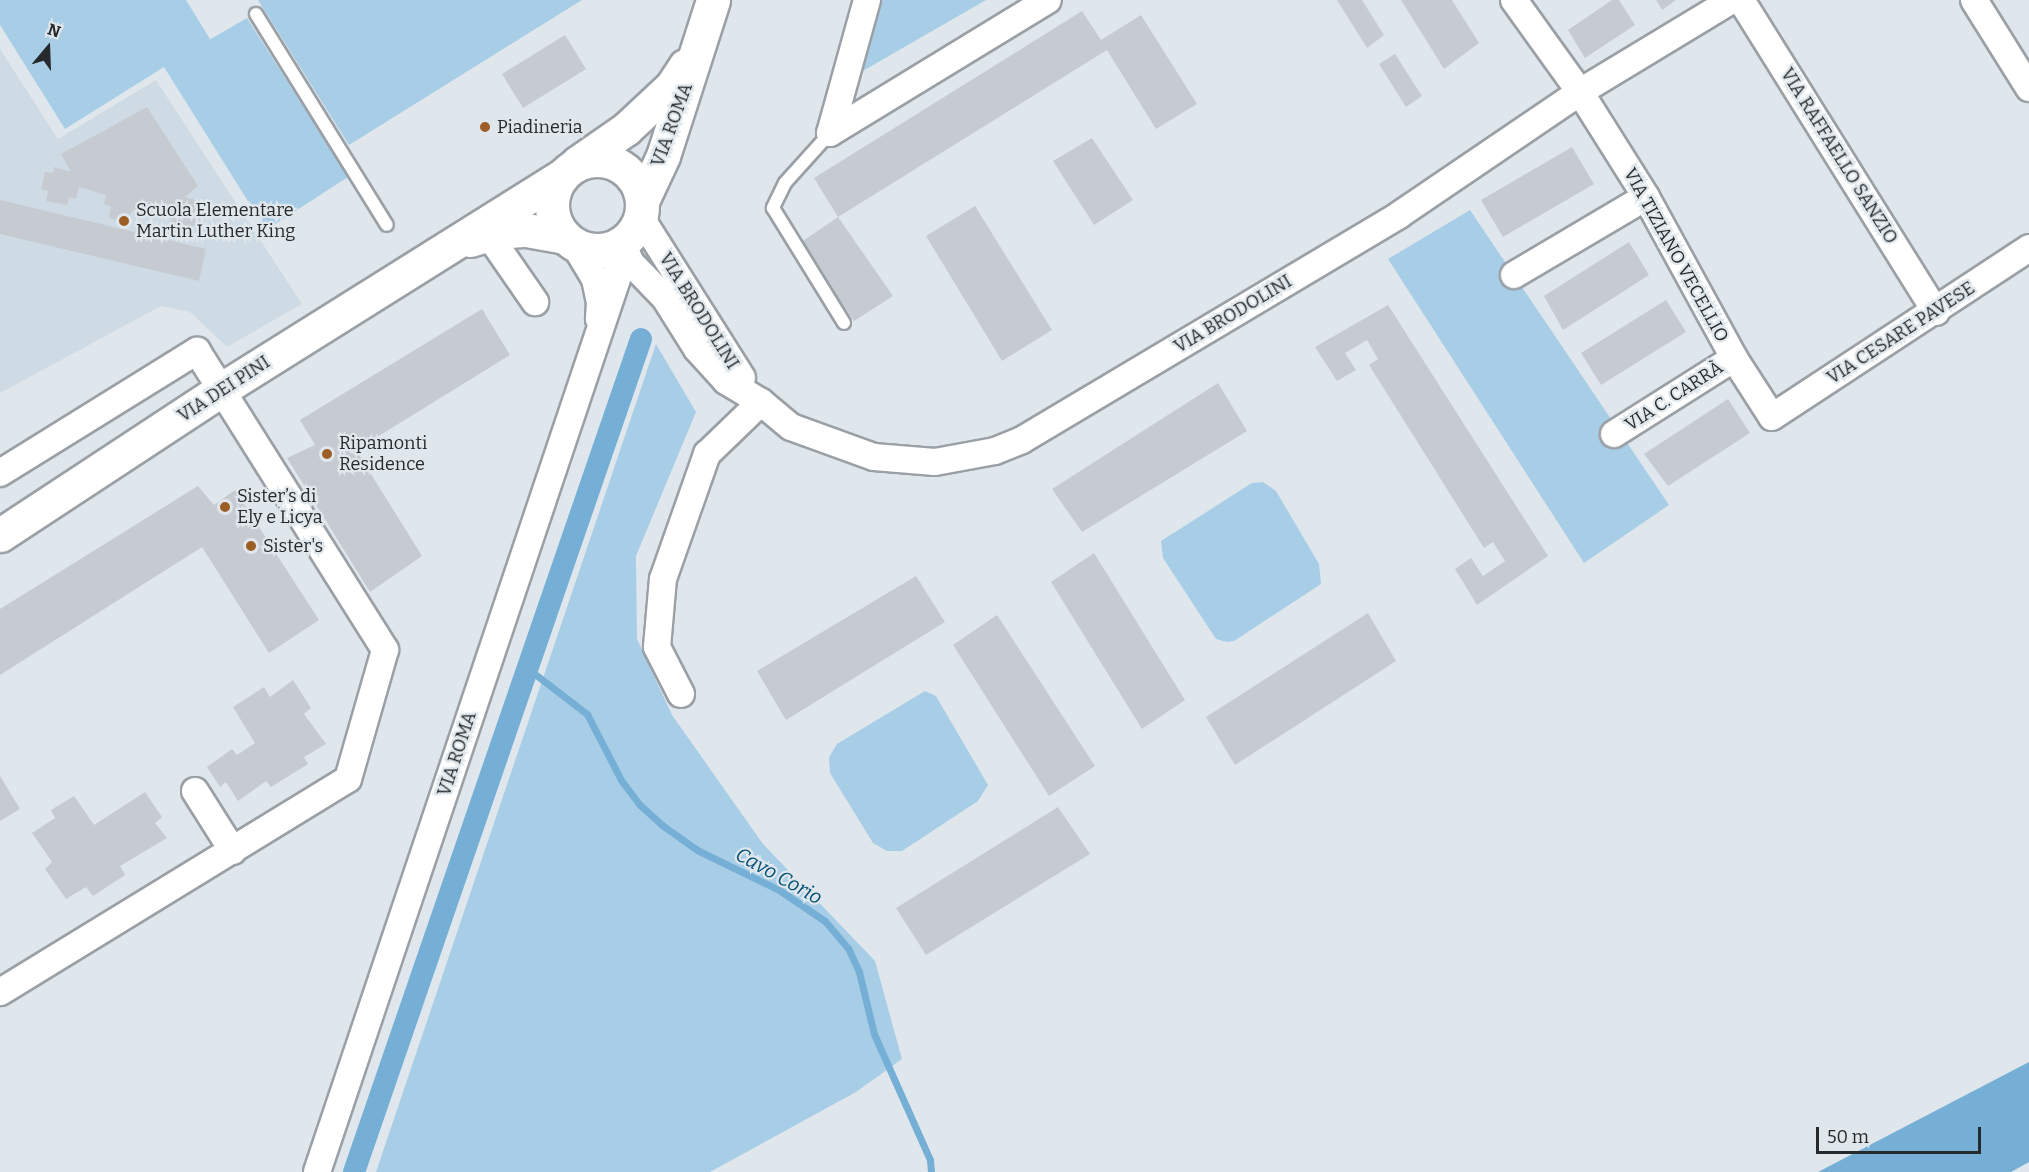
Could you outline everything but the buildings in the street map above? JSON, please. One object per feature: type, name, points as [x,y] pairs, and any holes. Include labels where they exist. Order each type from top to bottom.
[{"type":"street","name":"VIA ROMA","points":[[317,1172],[617,279],[630,227],[663,156],[712,0]]},
{"type":"street","points":[[830,133],[867,0]]},
{"type":"street","points":[[830,133],[1048,0]]},
{"type":"street","points":[[1514,0],[1580,92]]},
{"type":"street","name":"VIA BRODOLINI","points":[[630,227],[632,262],[665,298],[697,349],[726,381],[760,402],[791,427],[874,457],[935,462],[995,451],[1022,440],[1399,215],[1580,92],[1732,0]]},
{"type":"street","name":"VIA RAFFAELLO SANZIO","points":[[1741,0],[1936,312]]},
{"type":"street","points":[[1974,0],[2029,88]]},
{"type":"street","name":"VIA ROMA","points":[[567,170],[625,131],[665,93],[698,47]]},
{"type":"street","name":"VIA TIZIANO VECELLIO","points":[[1580,92],[1646,197],[1734,358],[1772,417]]},
{"type":"street","points":[[591,159],[609,160],[626,169],[637,183],[630,227],[587,249],[569,241],[552,214],[554,188],[567,170],[591,159]]},
{"type":"street","name":"VIA DEI PINI","points":[[0,535],[222,389],[451,247],[513,203],[567,170]]},
{"type":"street","points":[[1514,275],[1646,197]]},
{"type":"street","name":"VIA DEI PINI","points":[[451,247],[488,234],[526,230],[569,241]]},
{"type":"street","points":[[488,234],[535,302]]},
{"type":"street","name":"VIA ROMA","points":[[569,241],[595,279],[600,303],[597,337]]},
{"type":"street","name":"VIA CESARE PAVESE","points":[[1772,417],[1936,312],[2029,248]]},
{"type":"street","points":[[0,473],[197,351],[385,650],[348,779],[0,992]]},
{"type":"street","name":"VIA C. CARRÀ","points":[[1614,435],[1734,358]]},
{"type":"street","points":[[681,694],[657,647],[663,579],[707,454],[760,402]]},
{"type":"street","points":[[195,791],[233,851]]},
{"type":"lane","points":[[256,14],[387,225]]},
{"type":"lane","points":[[830,133],[785,183],[773,208],[844,323]]},
{"type":"shaded area","points":[[0,0],[186,0],[210,39],[202,44],[247,18],[348,177],[266,230],[164,67],[65,129],[0,25]]},
{"type":"shaded area","points":[[258,0],[582,0],[349,145]]},
{"type":"shaded area","points":[[881,0],[986,0],[861,72]]},
{"type":"shaded area","name":"Scuola Elementare Martin Luther King","points":[[0,49],[58,139],[156,80],[302,304],[227,347],[190,312],[161,306],[0,393]]},
{"type":"shaded area","points":[[1470,210],[1669,505],[1584,563],[1388,259]]},
{"type":"shaded area","points":[[656,344],[696,412],[636,556],[637,639],[672,715],[763,844],[875,961],[902,1059],[856,1092],[710,1172],[376,1172]]},
{"type":"shaded area","points":[[1263,482],[1276,491],[1319,564],[1321,584],[1234,641],[1227,642],[1216,639],[1163,558],[1161,541],[1252,483]]},
{"type":"shaded area","points":[[925,691],[936,696],[988,785],[978,801],[902,851],[887,851],[873,843],[830,773],[829,757],[837,744]]},
{"type":"shaded area","points":[[2029,1062],[2029,1162],[2011,1172],[1818,1172]]},
{"type":"waterway","points":[[354,1172],[641,339]]},
{"type":"waterway","name":"Cavo Corio","points":[[527,668],[587,714],[621,780],[640,805],[662,825],[697,850],[779,890],[825,921],[848,948],[859,972],[874,1034],[930,1160],[931,1172]]},
{"type":"place","name":"Piadineria","points":[[485,127]]},
{"type":"place","name":"Scuola Elementare Martin Luther King","points":[[124,221]]},
{"type":"place","name":"Ripamonti Residence","points":[[327,454]]},
{"type":"place","name":"Sister’s di Ely e Licya","points":[[225,507]]},
{"type":"place","name":"Sister's","points":[[251,546]]}]
